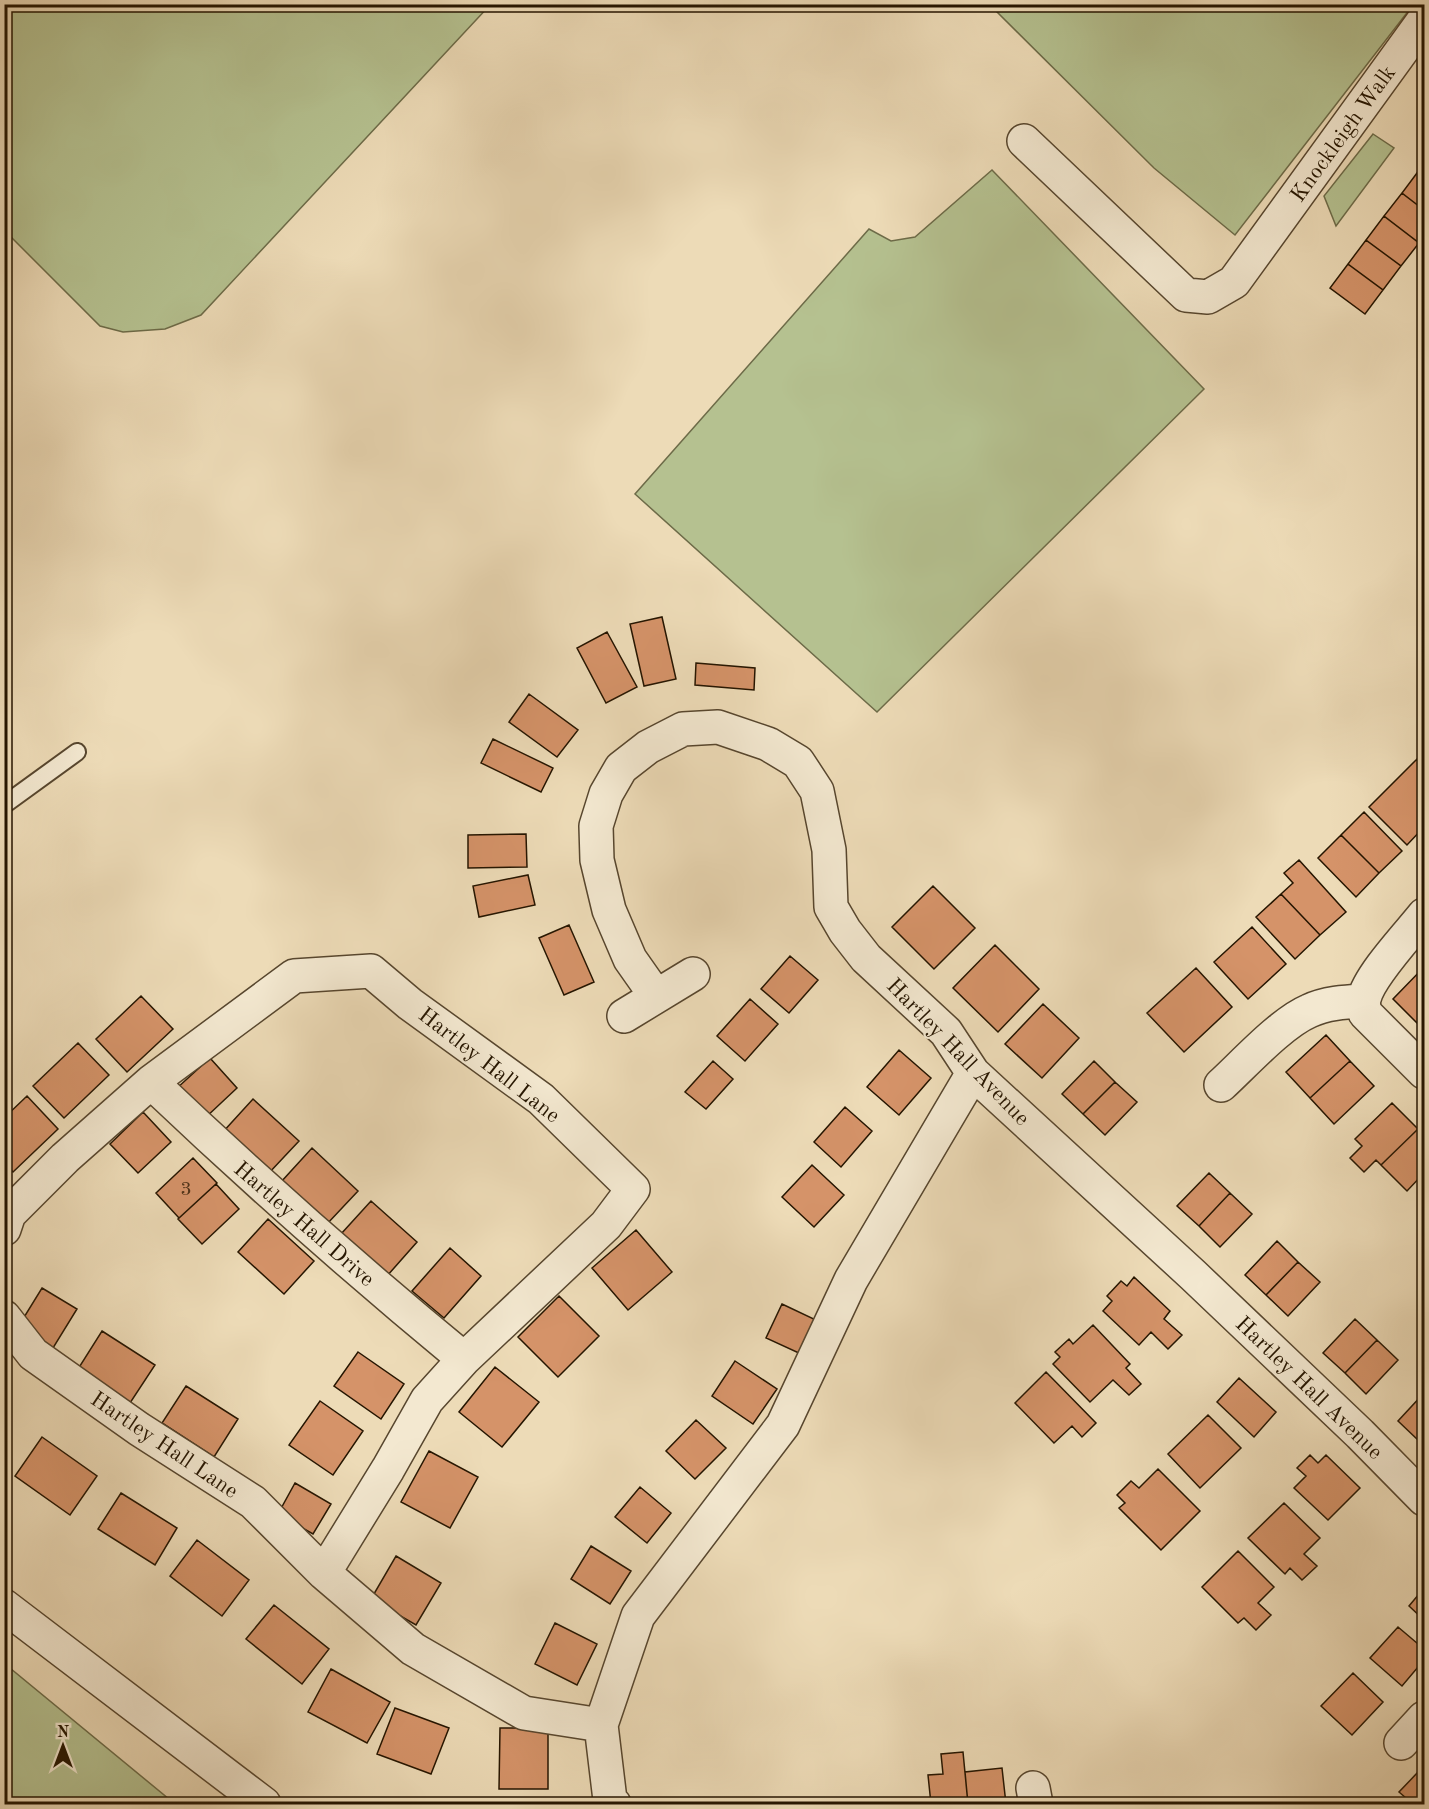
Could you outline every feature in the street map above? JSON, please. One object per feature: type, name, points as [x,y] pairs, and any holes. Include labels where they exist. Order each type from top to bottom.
[{"type":"street","name":"Knockleigh Walk","points":[[1024,141],[1186,296],[1208,297],[1234,282],[1425,20]]},
{"type":"street","name":"Hartley Hall Avenue","points":[[656,996],[630,959],[609,910],[597,860],[596,826],[606,794],[621,768],[648,747],[683,729],[718,728],[768,744],[798,762],[817,791],[829,850],[831,907],[845,931],[866,958],[946,1032],[973,1073],[1193,1275],[1425,1499]]},
{"type":"street","points":[[1425,915],[1380,971],[1368,988],[1363,1001],[1365,1013],[1425,1072]]},
{"type":"street","name":"Hartley Hall Lane","points":[[4,1230],[9,1214],[66,1158],[151,1082],[294,976],[371,971],[410,1004],[541,1098],[633,1189],[606,1225],[464,1359],[427,1400],[324,1573]]},
{"type":"street","points":[[624,1016],[693,974]]},
{"type":"street","points":[[1221,1085],[1290,1021],[1310,1010],[1342,1002],[1363,1001]]},
{"type":"street","points":[[614,1804],[609,1800],[601,1725],[638,1616],[783,1425],[851,1280],[973,1073]]},
{"type":"street","name":"Hartley Hall Drive","points":[[151,1082],[253,1178],[464,1359]]},
{"type":"street","name":"Hartley Hall Lane","points":[[4,1317],[33,1354],[139,1429],[253,1502],[324,1573],[413,1648],[524,1713],[601,1725]]},
{"type":"street","points":[[4,1605],[264,1804]]},
{"type":"street","points":[[1401,1743],[1425,1718]]},
{"type":"lane","points":[[4,806],[77,752]]},
{"type":"green space","points":[[4,5],[490,5],[201,315],[165,329],[123,332],[100,326],[5,231]]},
{"type":"green space","points":[[990,5],[1413,5],[1235,235],[1154,168]]},
{"type":"green space","points":[[1373,134],[1394,148],[1336,226],[1324,196]]},
{"type":"green space","points":[[992,170],[1204,389],[877,712],[635,494],[869,229],[891,241],[915,237]]},
{"type":"green space","points":[[5,1664],[175,1804],[5,1804]]},
{"type":"building","points":[[1420,169],[1424,173],[1424,210],[1402,193]]},
{"type":"building","points":[[1402,193],[1424,210],[1424,236],[1419,243],[1384,216]]},
{"type":"building","points":[[1384,216],[1419,243],[1401,266],[1366,240]]},
{"type":"building","points":[[1366,240],[1401,266],[1383,290],[1348,264]]},
{"type":"building","points":[[1348,264],[1383,290],[1365,314],[1330,288]]},
{"type":"building","points":[[662,617],[676,679],[644,686],[630,624]]},
{"type":"building","points":[[607,632],[637,687],[606,703],[577,648]]},
{"type":"building","points":[[696,663],[755,668],[754,690],[695,685]]},
{"type":"building","points":[[529,694],[578,730],[557,757],[509,722]]},
{"type":"building","points":[[493,739],[553,768],[541,792],[481,763]]},
{"type":"building","points":[[1417,759],[1424,767],[1424,827],[1407,845],[1369,807]]},
{"type":"building","points":[[1364,812],[1402,851],[1379,873],[1341,835]]},
{"type":"building","points":[[526,834],[527,867],[468,868],[468,835]]},
{"type":"building","points":[[1341,835],[1379,873],[1356,897],[1318,858]]},
{"type":"building","points":[[1299,860],[1346,912],[1320,935],[1281,894],[1293,883],[1284,873]]},
{"type":"building","points":[[528,875],[535,905],[479,917],[473,886]]},
{"type":"building","points":[[933,886],[975,928],[934,969],[892,927]]},
{"type":"building","points":[[1281,894],[1320,935],[1295,959],[1256,917]]},
{"type":"building","points":[[569,925],[594,982],[564,995],[539,938]]},
{"type":"building","points":[[1252,927],[1286,964],[1248,999],[1214,962]]},
{"type":"building","points":[[995,945],[1039,989],[998,1032],[953,988]]},
{"type":"building","points":[[790,956],[818,980],[789,1013],[761,989]]},
{"type":"building","points":[[1424,967],[1424,1030],[1393,999]]},
{"type":"building","points":[[1196,968],[1232,1007],[1184,1052],[1147,1013]]},
{"type":"building","points":[[141,996],[173,1029],[127,1072],[96,1039]]},
{"type":"building","points":[[750,999],[778,1024],[745,1061],[717,1036]]},
{"type":"building","points":[[1043,1004],[1079,1038],[1042,1078],[1005,1044]]},
{"type":"building","points":[[1326,1035],[1350,1061],[1310,1098],[1286,1072]]},
{"type":"building","points":[[78,1043],[109,1075],[64,1118],[33,1086]]},
{"type":"building","points":[[899,1050],[931,1078],[899,1115],[867,1087]]},
{"type":"building","points":[[210,1058],[237,1088],[204,1119],[176,1089]]},
{"type":"building","points":[[713,1061],[733,1079],[706,1109],[685,1092]]},
{"type":"building","points":[[1094,1061],[1115,1082],[1083,1114],[1062,1094]]},
{"type":"building","points":[[1350,1061],[1374,1086],[1334,1124],[1310,1098]]},
{"type":"building","points":[[1115,1082],[1137,1102],[1105,1135],[1083,1114]]},
{"type":"building","points":[[27,1096],[58,1129],[13,1172],[4,1163],[4,1118]]},
{"type":"building","points":[[253,1099],[299,1141],[268,1174],[222,1133]]},
{"type":"building","points":[[1392,1103],[1418,1129],[1381,1165],[1376,1160],[1364,1172],[1350,1158],[1362,1146],[1355,1139]]},
{"type":"building","points":[[845,1107],[872,1131],[841,1167],[814,1142]]},
{"type":"building","points":[[143,1112],[171,1142],[138,1173],[110,1144]]},
{"type":"building","points":[[1418,1129],[1424,1135],[1424,1173],[1407,1191],[1381,1165]]},
{"type":"building","points":[[312,1148],[358,1191],[327,1224],[281,1182]]},
{"type":"building","points":[[193,1158],[217,1183],[179,1218],[156,1193]]},
{"type":"building","points":[[812,1165],[844,1195],[814,1227],[782,1197]]},
{"type":"building","points":[[1209,1173],[1230,1193],[1199,1226],[1177,1206]]},
{"type":"building","points":[[216,1184],[239,1209],[202,1244],[178,1219]]},
{"type":"building","points":[[1230,1193],[1252,1214],[1220,1247],[1199,1226]]},
{"type":"building","points":[[371,1201],[417,1242],[387,1276],[341,1234]]},
{"type":"building","points":[[268,1219],[314,1261],[284,1294],[238,1252]]},
{"type":"building","points":[[636,1230],[672,1272],[628,1310],[592,1268]]},
{"type":"building","points":[[1277,1241],[1298,1262],[1266,1295],[1245,1275]]},
{"type":"building","points":[[450,1248],[481,1276],[444,1318],[412,1291]]},
{"type":"building","points":[[1298,1262],[1320,1282],[1288,1316],[1266,1295]]},
{"type":"building","points":[[1134,1277],[1170,1311],[1164,1319],[1182,1335],[1168,1349],[1151,1332],[1139,1345],[1103,1311],[1112,1301],[1107,1296],[1121,1281],[1127,1286]]},
{"type":"building","points":[[42,1288],[77,1309],[53,1348],[18,1327]]},
{"type":"building","points":[[559,1296],[599,1336],[558,1377],[518,1337]]},
{"type":"building","points":[[782,1304],[816,1320],[801,1354],[766,1338]]},
{"type":"building","points":[[1355,1319],[1377,1340],[1345,1373],[1323,1353]]},
{"type":"building","points":[[1093,1325],[1130,1364],[1126,1368],[1141,1384],[1129,1395],[1113,1380],[1090,1402],[1053,1364],[1060,1357],[1055,1352],[1069,1339],[1073,1344]]},
{"type":"building","points":[[102,1331],[155,1365],[130,1403],[78,1369]]},
{"type":"building","points":[[1377,1340],[1398,1360],[1366,1394],[1345,1373]]},
{"type":"building","points":[[358,1352],[404,1384],[381,1419],[334,1386]]},
{"type":"building","points":[[735,1361],[777,1389],[753,1424],[712,1396]]},
{"type":"building","points":[[495,1367],[539,1402],[502,1447],[459,1412]]},
{"type":"building","points":[[1046,1372],[1096,1423],[1082,1437],[1072,1426],[1054,1443],[1015,1403]]},
{"type":"building","points":[[1239,1378],[1276,1412],[1254,1437],[1217,1402]]},
{"type":"building","points":[[186,1386],[238,1419],[214,1457],[162,1423]]},
{"type":"building","points":[[1424,1393],[1424,1436],[1419,1441],[1398,1421]]},
{"type":"building","points":[[320,1401],[363,1431],[333,1475],[289,1445]]},
{"type":"building","points":[[1208,1415],[1241,1448],[1200,1488],[1168,1454]]},
{"type":"building","points":[[696,1420],[726,1448],[695,1479],[666,1451]]},
{"type":"building","points":[[42,1437],[97,1476],[70,1515],[15,1476]]},
{"type":"building","points":[[429,1451],[478,1477],[450,1528],[401,1502]]},
{"type":"building","points":[[1310,1455],[1318,1463],[1326,1455],[1360,1488],[1328,1520],[1294,1488],[1306,1476],[1297,1468]]},
{"type":"building","points":[[1158,1469],[1200,1511],[1161,1550],[1119,1508],[1125,1503],[1117,1495],[1131,1481],[1139,1488]]},
{"type":"building","points":[[295,1483],[331,1504],[313,1534],[278,1514]]},
{"type":"building","points":[[640,1487],[671,1513],[647,1543],[615,1517]]},
{"type":"building","points":[[121,1493],[177,1528],[155,1565],[98,1529]]},
{"type":"building","points":[[1284,1503],[1320,1538],[1304,1554],[1317,1566],[1302,1580],[1290,1568],[1285,1574],[1248,1538]]},
{"type":"building","points":[[197,1540],[249,1580],[222,1616],[170,1576]]},
{"type":"building","points":[[591,1546],[631,1571],[610,1604],[571,1579]]},
{"type":"building","points":[[1238,1551],[1274,1587],[1258,1603],[1271,1615],[1256,1630],[1244,1618],[1238,1623],[1202,1587]]},
{"type":"building","points":[[396,1556],[441,1583],[416,1625],[371,1599]]},
{"type":"building","points":[[1424,1588],[1424,1620],[1409,1606]]},
{"type":"building","points":[[274,1605],[329,1649],[302,1684],[246,1639]]},
{"type":"building","points":[[555,1623],[597,1644],[577,1685],[535,1664]]},
{"type":"building","points":[[1398,1627],[1424,1649],[1424,1660],[1402,1686],[1370,1658]]},
{"type":"building","points":[[331,1669],[390,1702],[367,1743],[308,1712]]},
{"type":"building","points":[[1353,1673],[1383,1702],[1352,1735],[1321,1706]]},
{"type":"building","points":[[395,1708],[449,1728],[431,1774],[377,1754]]},
{"type":"building","points":[[500,1728],[548,1728],[548,1789],[499,1789]]},
{"type":"building","points":[[963,1752],[968,1804],[931,1804],[928,1775],[943,1774],[941,1754]]},
{"type":"building","points":[[1002,1768],[1006,1804],[968,1804],[965,1772]]},
{"type":"building","points":[[1420,1770],[1424,1775],[1424,1804],[1413,1804],[1399,1792]]}]
